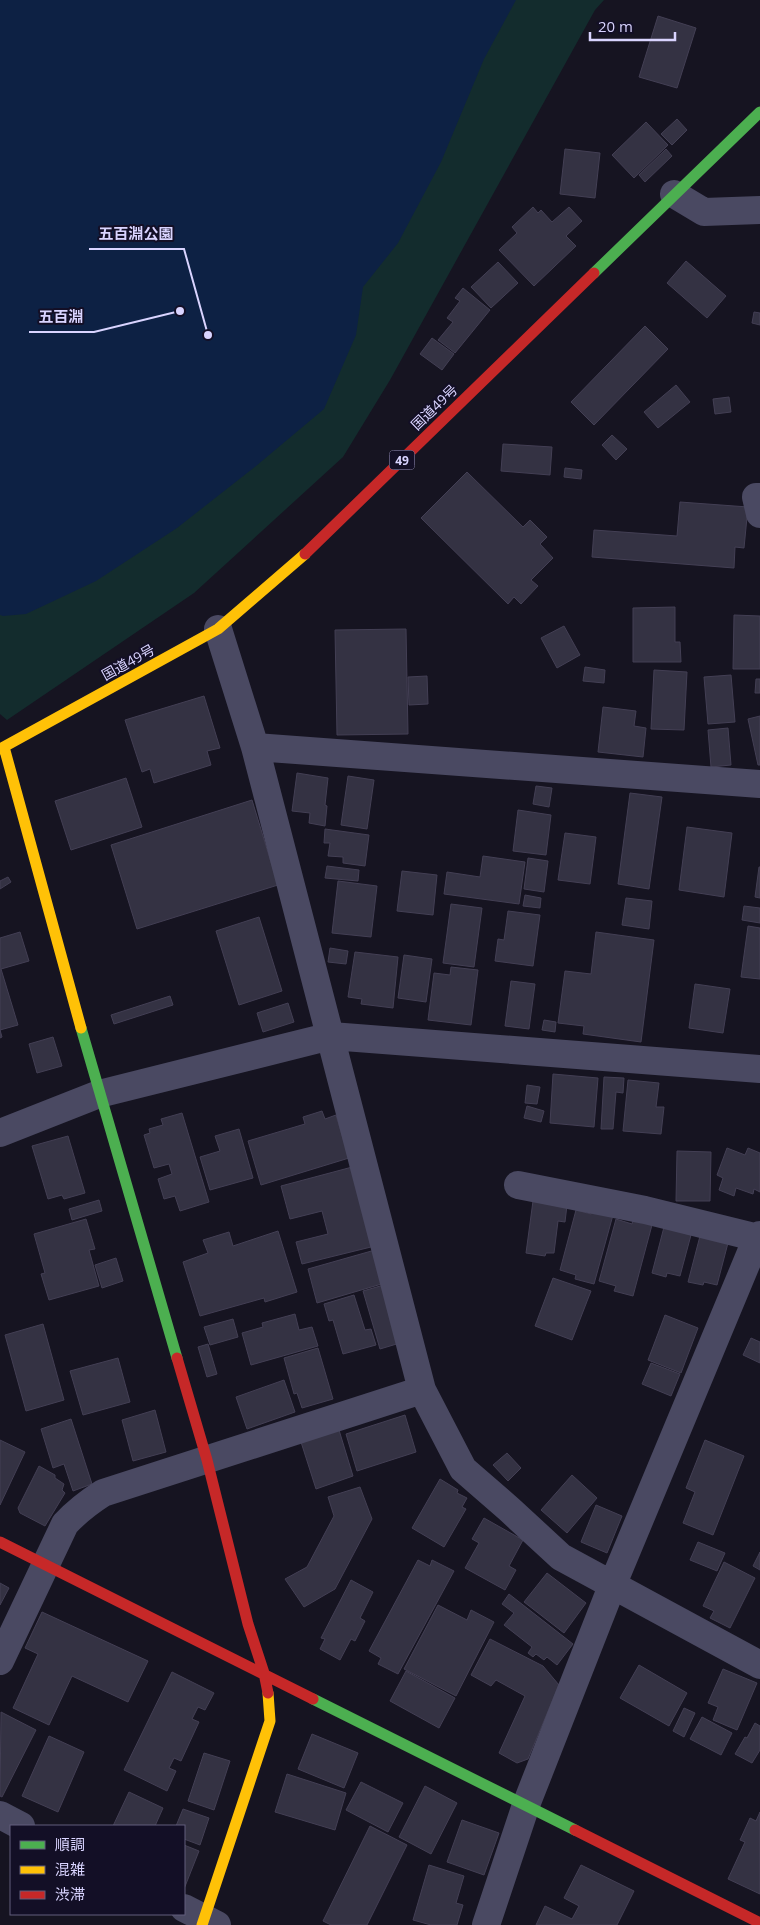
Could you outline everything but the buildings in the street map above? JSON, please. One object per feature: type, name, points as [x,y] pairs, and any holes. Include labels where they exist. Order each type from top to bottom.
[{"type":"main road","name":"国道49号","points":[[1,746],[218,629],[296,564],[760,112]]},
{"type":"main road","points":[[1,746],[99,1094],[206,1460],[270,1701],[270,1721],[202,1919]]},
{"type":"main road","points":[[0,1542],[760,1923]]},
{"type":"street","points":[[674,194],[704,212],[760,210]]},
{"type":"street","points":[[760,497],[756,496],[760,514]]},
{"type":"street","points":[[218,629],[255,747],[332,1036],[422,1390],[463,1469],[509,1508],[561,1557],[760,1665]]},
{"type":"street","points":[[255,747],[760,784]]},
{"type":"street","points":[[0,1133],[99,1094],[332,1036],[760,1070]]},
{"type":"street","points":[[486,1925],[526,1805],[612,1586],[759,1236],[646,1210],[518,1185]]},
{"type":"street","points":[[0,1661],[66,1524],[74,1514],[103,1493],[422,1390]]},
{"type":"street","points":[[0,1816],[19,1825]]},
{"type":"green space","points":[[0,0],[604,0],[595,10],[390,380],[343,457],[194,593],[7,720],[0,714]]},
{"type":"water","points":[[0,0],[516,0],[484,59],[441,162],[398,243],[363,287],[356,335],[324,409],[256,466],[177,528],[96,581],[26,614],[3,616],[0,615]]},
{"type":"traffic: fast","points":[[594,273],[760,112]]},
{"type":"traffic: fast","points":[[81,1028],[177,1358]]},
{"type":"traffic: fast","points":[[313,1699],[575,1830]]},
{"type":"traffic: slow","points":[[0,749],[218,629],[305,554]]},
{"type":"traffic: slow","points":[[4,747],[81,1028]]},
{"type":"traffic: slow","points":[[202,1925],[270,1721],[268,1693]]},
{"type":"traffic: jam","points":[[305,554],[594,273]]},
{"type":"traffic: jam","points":[[177,1358],[207,1460],[248,1624],[264,1673],[268,1693]]},
{"type":"traffic: jam","points":[[0,1542],[313,1699]]},
{"type":"traffic: jam","points":[[575,1830],[760,1923]]},
{"type":"place","name":"五百淵","points":[[180,311]]},
{"type":"place","name":"五百淵公園","points":[[208,335]]}]
